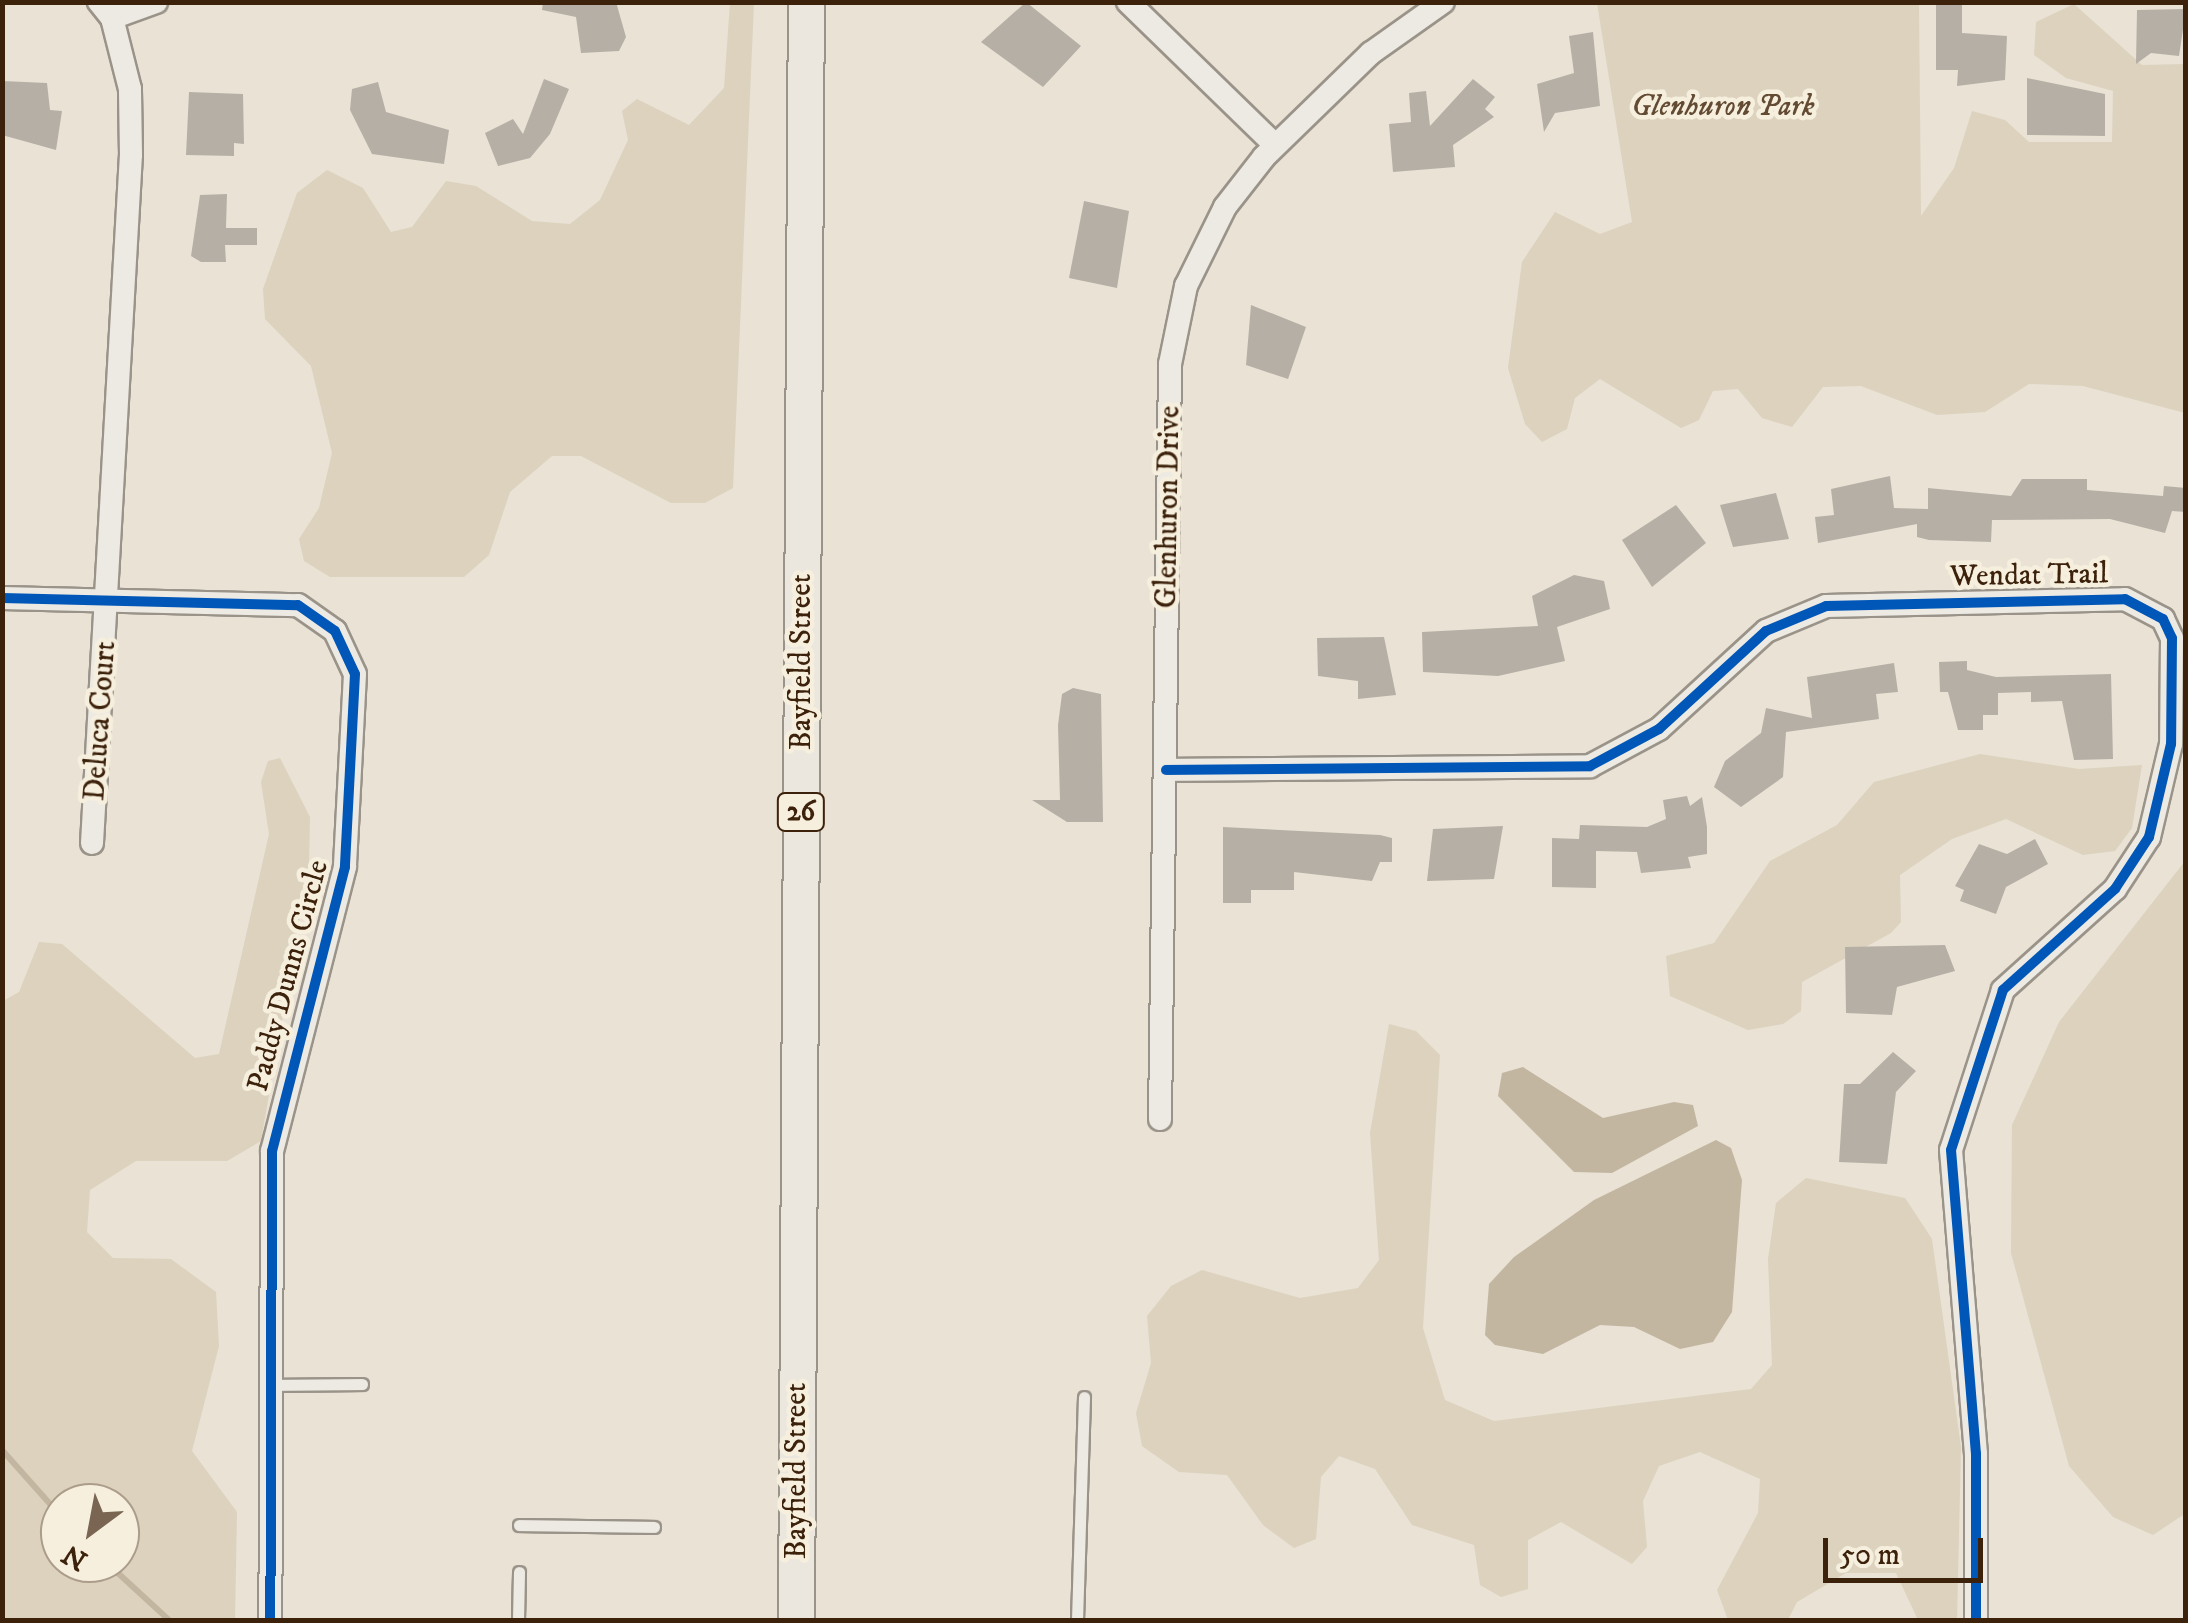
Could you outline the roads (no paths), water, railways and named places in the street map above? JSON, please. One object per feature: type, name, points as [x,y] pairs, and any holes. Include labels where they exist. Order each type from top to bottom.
[{"type":"main road","name":"Bayfield Street","points":[[796,1620],[806,2]]},
{"type":"street","points":[[109,598],[131,156],[130,89],[105,10],[156,2]]},
{"type":"street","points":[[1128,2],[1275,145]]},
{"type":"street","name":"Glenhuron Drive","points":[[1160,1119],[1174,334],[1209,235],[1275,145],[1370,53],[1443,2]]},
{"type":"street","name":"Paddy Dunns Circle","points":[[2,598],[298,605],[335,631],[355,674],[345,867],[272,1151],[270,1620]]},
{"type":"street","name":"Deluca Court","points":[[92,843],[109,598]]},
{"type":"street","name":"Wendat Trail","points":[[1166,770],[1590,766],[1642,742],[1766,631],[1826,606],[2125,599],[2163,619],[2172,638],[2171,744],[2149,837],[2115,890],[2003,990],[1951,1150],[1976,1454],[1976,1620]]},
{"type":"lane","points":[[270,1385],[362,1384]]},
{"type":"lane","points":[[1078,1620],[1084,1396]]},
{"type":"lane","points":[[519,1525],[654,1527]]},
{"type":"lane","points":[[518,1620],[520,1572]]},
{"type":"waterway","points":[[2,1450],[40,1493]]},
{"type":"waterway","points":[[129,1583],[169,1620]]},
{"type":"park label","name":"Glenhuron Park","points":[[1723,107]]}]
